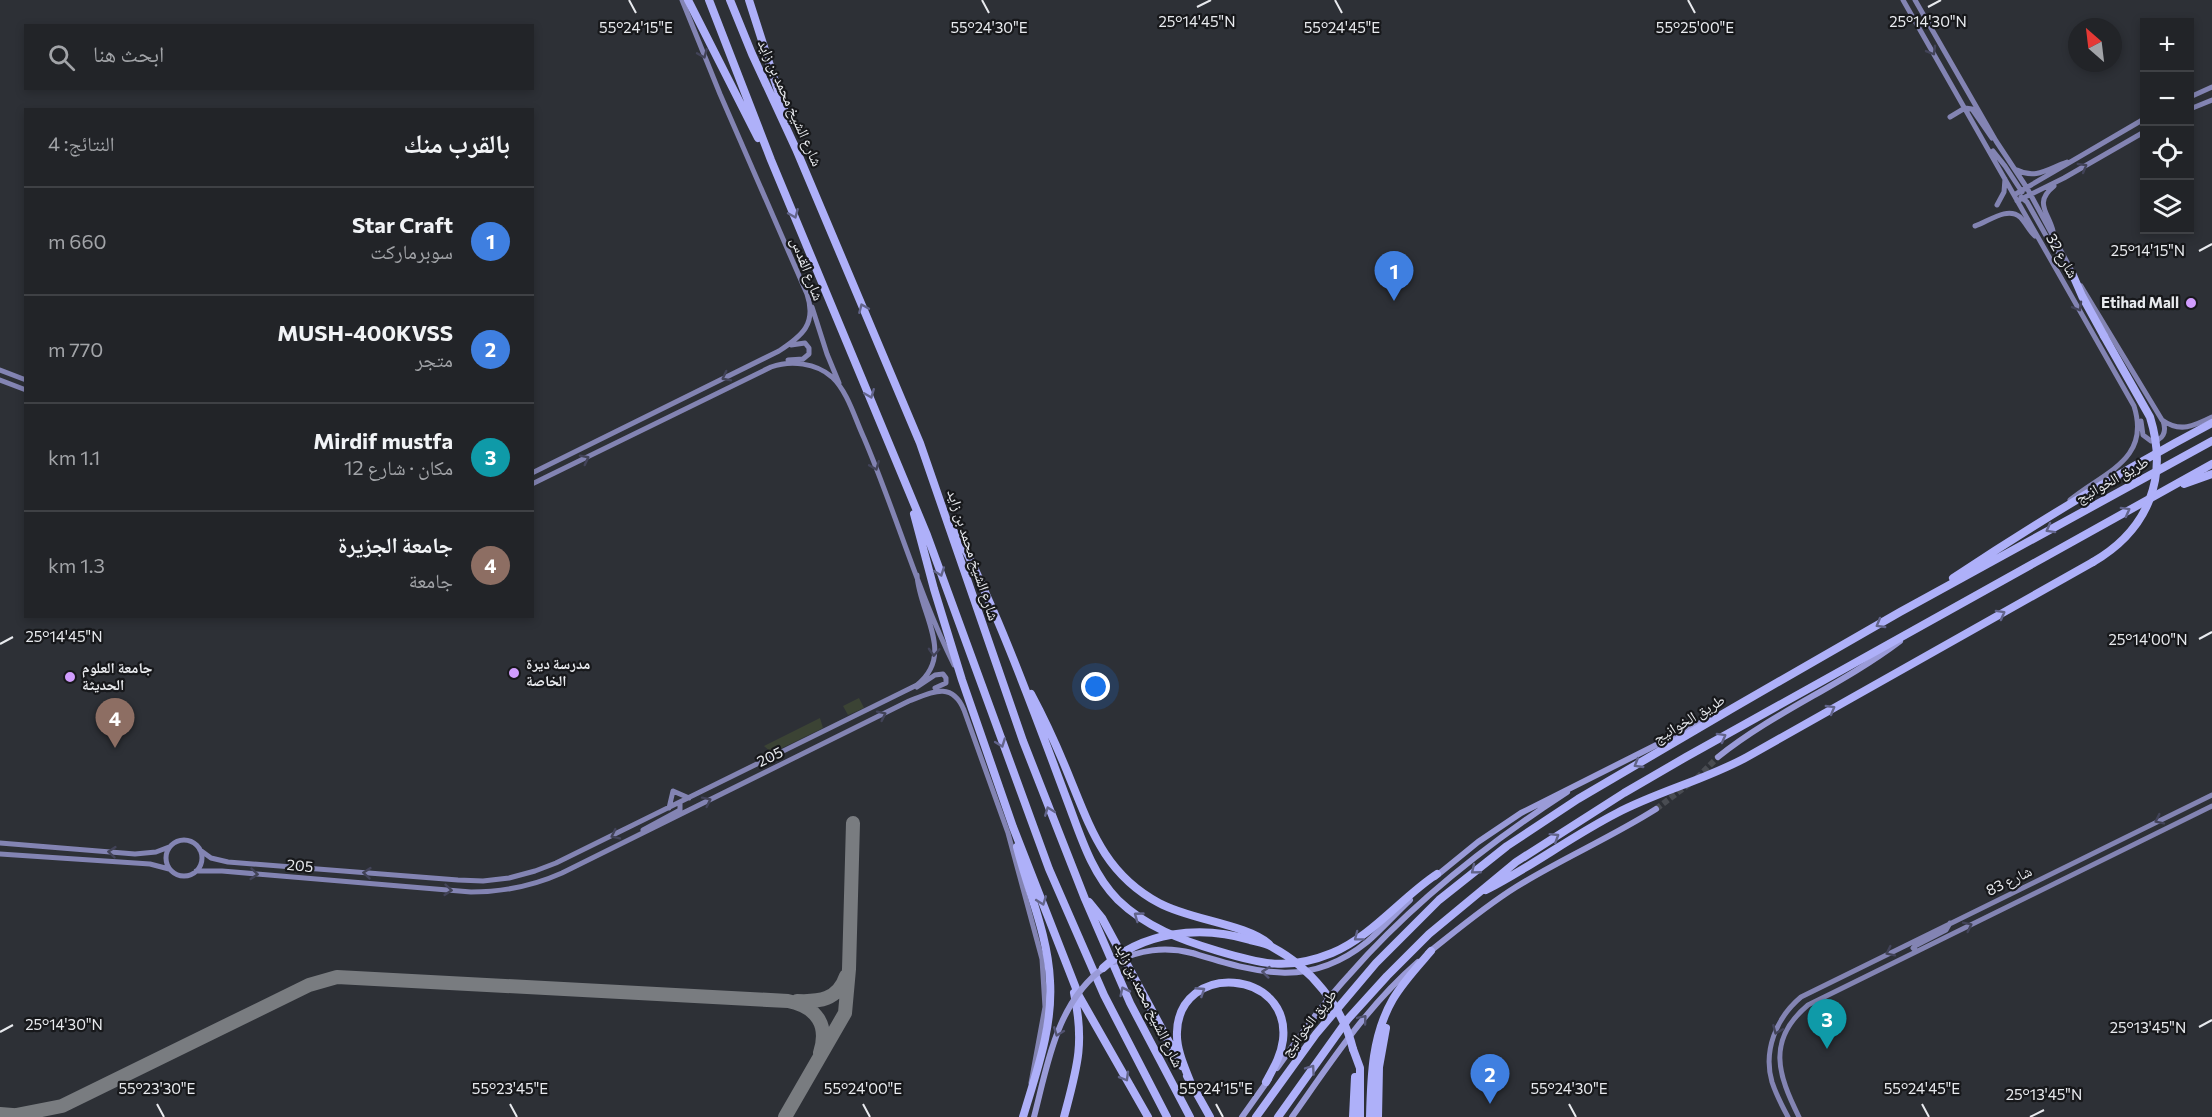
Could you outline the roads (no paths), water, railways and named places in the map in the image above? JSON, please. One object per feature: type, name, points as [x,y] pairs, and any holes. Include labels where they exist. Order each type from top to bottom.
[{"type":"highway","points":[[688,0],[744,113],[771,160]]},
{"type":"highway","points":[[708,0],[771,160],[912,497],[1049,869],[1104,995],[1167,1117]]},
{"type":"highway","name":"شارع الشيخ محمد بن زايد","points":[[730,0],[796,149],[920,443],[1023,741],[1085,899],[1118,978],[1190,1117]]},
{"type":"highway","points":[[749,0],[796,149]]},
{"type":"highway","points":[[1474,897],[1615,814],[1740,761],[2117,547],[2140,519],[2154,487],[2157,459],[2155,438],[2150,417],[2082,296],[2072,273]]},
{"type":"highway","points":[[1900,612],[2062,507],[2150,455],[2212,423]]},
{"type":"highway","name":"طريق الخوانيج","points":[[1257,1117],[1298,1058],[1355,986],[1396,942],[1461,882],[1531,829],[1733,708],[1900,612],[2212,441]]},
{"type":"highway","name":"طريق الخوانيج","points":[[1278,1117],[1330,1043],[1367,997],[1429,934],[1516,862],[1624,793],[2212,464]]},
{"type":"highway","points":[[2157,493],[2212,474]]},
{"type":"highway","points":[[912,497],[921,543],[962,680],[1013,828],[1086,1009],[1148,1117]]},
{"type":"highway","points":[[947,523],[968,553],[1023,680],[1058,751],[1094,837],[1119,873],[1148,897],[1171,909],[1254,935],[1299,965],[1329,998],[1345,1024],[1360,1068],[1360,1117]]},
{"type":"highway","points":[[1023,680],[1095,868],[1117,899],[1162,931],[1180,939],[1259,963],[1275,965],[1305,961],[1335,952],[1355,940],[1414,890],[1437,874]]},
{"type":"highway","points":[[1013,828],[1045,944],[1050,982],[1048,1022],[1023,1117]]},
{"type":"highway","points":[[1085,899],[1102,918],[1210,1117]]},
{"type":"highway","points":[[1103,968],[1116,957],[1138,945],[1174,934],[1214,932],[1270,945]]},
{"type":"highway","points":[[1371,1117],[1372,1065],[1375,1048],[1389,1007],[1431,951]]},
{"type":"highway","points":[[1064,1117],[1078,1063],[1080,1044],[1077,1007],[1068,968]]},
{"type":"highway","points":[[1190,1081],[1177,1040],[1180,1016],[1185,1006],[1199,991],[1218,983],[1230,982],[1248,985],[1263,993],[1270,999],[1281,1017],[1282,1047],[1266,1082]]},
{"type":"highway","points":[[1378,1117],[1381,1048],[1388,1020],[1404,985]]},
{"type":"highway","points":[[1353,1049],[1355,1089],[1353,1117]]},
{"type":"main road","points":[[1718,757],[1746,736],[1881,655],[1910,632]]},
{"type":"main road","points":[[1034,1117],[1060,1025],[1078,993],[1103,968],[1143,951],[1173,949],[1266,973],[1280,974],[1314,969],[1332,963],[1366,942],[1437,874],[1506,822],[1544,800],[1733,708]]},
{"type":"main road","points":[[1242,1117],[1334,992],[1401,920],[1486,847],[1591,777]]},
{"type":"main road","points":[[1292,1117],[1363,1019],[1404,975],[1431,951],[1481,910],[1517,886],[1656,809]]},
{"type":"street","name":"شارع القدس","points":[[534,472],[778,351],[805,330],[810,318],[810,303],[682,0]]},
{"type":"street","name":"شارع 32","points":[[1903,0],[2134,406],[2138,424],[2137,434],[2126,459],[2062,507]]},
{"type":"street","name":"شارع 32","points":[[1915,0],[1996,141],[2032,196],[2072,273],[2162,420]]},
{"type":"street","points":[[2194,95],[2212,87]]},
{"type":"street","points":[[2194,107],[2212,100]]},
{"type":"street","points":[[1950,117],[1965,108],[1973,111],[1987,133],[1996,141]]},
{"type":"street","points":[[2016,198],[2027,188],[2140,122]]},
{"type":"street","points":[[2016,198],[2024,199],[2032,196],[2140,135]]},
{"type":"street","points":[[1985,142],[2005,165],[2021,192],[2032,196]]},
{"type":"street","points":[[2016,169],[2028,174],[2038,174],[2077,159]]},
{"type":"street","points":[[1997,204],[2004,192],[2004,177]]},
{"type":"street","points":[[2053,236],[2052,226],[2044,210],[2044,201],[2049,190],[2064,178]]},
{"type":"street","points":[[2024,199],[2053,248],[2064,257]]},
{"type":"street","points":[[1975,226],[2003,214],[2012,213],[2019,217],[2030,232],[2038,238]]},
{"type":"street","points":[[810,303],[827,354],[875,465],[937,626],[962,680]]},
{"type":"street","points":[[749,377],[776,362],[806,358],[810,351],[807,345],[802,343],[778,351]]},
{"type":"street","points":[[534,481],[778,364],[798,363],[819,369],[829,375],[843,393]]},
{"type":"street","points":[[0,370],[24,379]]},
{"type":"street","points":[[0,381],[24,389]]},
{"type":"street","points":[[2134,406],[2140,418],[2143,435],[2148,440],[2155,441],[2163,435],[2165,428],[2162,420]]},
{"type":"street","points":[[2162,420],[2173,426],[2185,428],[2212,417]]},
{"type":"street","points":[[534,481],[546,475],[545,468]]},
{"type":"street","name":"205","points":[[200,850],[211,858],[228,862],[458,880],[496,880],[523,875],[546,867],[905,692],[920,682],[932,665],[935,654],[934,637],[919,590],[917,575]]},
{"type":"street","points":[[905,692],[920,686],[938,674],[943,674],[946,678],[943,686],[927,691],[909,701]]},
{"type":"street","name":"205","points":[[196,872],[215,870],[471,892],[496,891],[529,885],[552,878],[909,701],[940,691],[951,693],[958,699],[1008,833],[1035,927],[1045,978],[1044,1017],[1031,1088]]},
{"type":"street","points":[[668,809],[673,791],[689,798]]},
{"type":"street","name":"شارع 83","points":[[1788,1117],[1772,1083],[1770,1064],[1772,1044],[1778,1026],[1787,1011],[1801,998],[1816,988],[2212,795]]},
{"type":"street","points":[[638,836],[650,825],[680,810],[680,803]]},
{"type":"street","name":"شارع 83","points":[[1799,1117],[1782,1079],[1781,1049],[1788,1028],[1808,1005],[2212,806]]},
{"type":"street","points":[[0,843],[135,854],[156,852],[179,840],[188,840],[196,844],[200,850],[201,862],[196,872],[180,876],[169,869],[150,864],[0,854]]},
{"type":"street","points":[[169,847],[165,858],[169,869]]},
{"type":"street","points":[[1916,951],[1913,950],[1915,946],[1946,930],[1950,923]]},
{"type":"tunnel","points":[[1697,778],[1718,757]]},
{"type":"tunnel","points":[[1656,809],[1689,784]]},
{"type":"place","name":"Star Craft","points":[[1394,301]]},
{"type":"place","name":"Etihad Mall","points":[[2191,303]]},
{"type":"place","name":"مدرسة ديرة الخاصة","points":[[514,673]]},
{"type":"place","name":"جامعة العلوم الحديثة","points":[[70,677]]},
{"type":"place","name":"جامعة الجزيرة","points":[[115,748]]},
{"type":"place","name":"Mirdif mustfa","points":[[1827,1049]]},
{"type":"place","name":"MUSH-400KVSS","points":[[1490,1104]]}]
